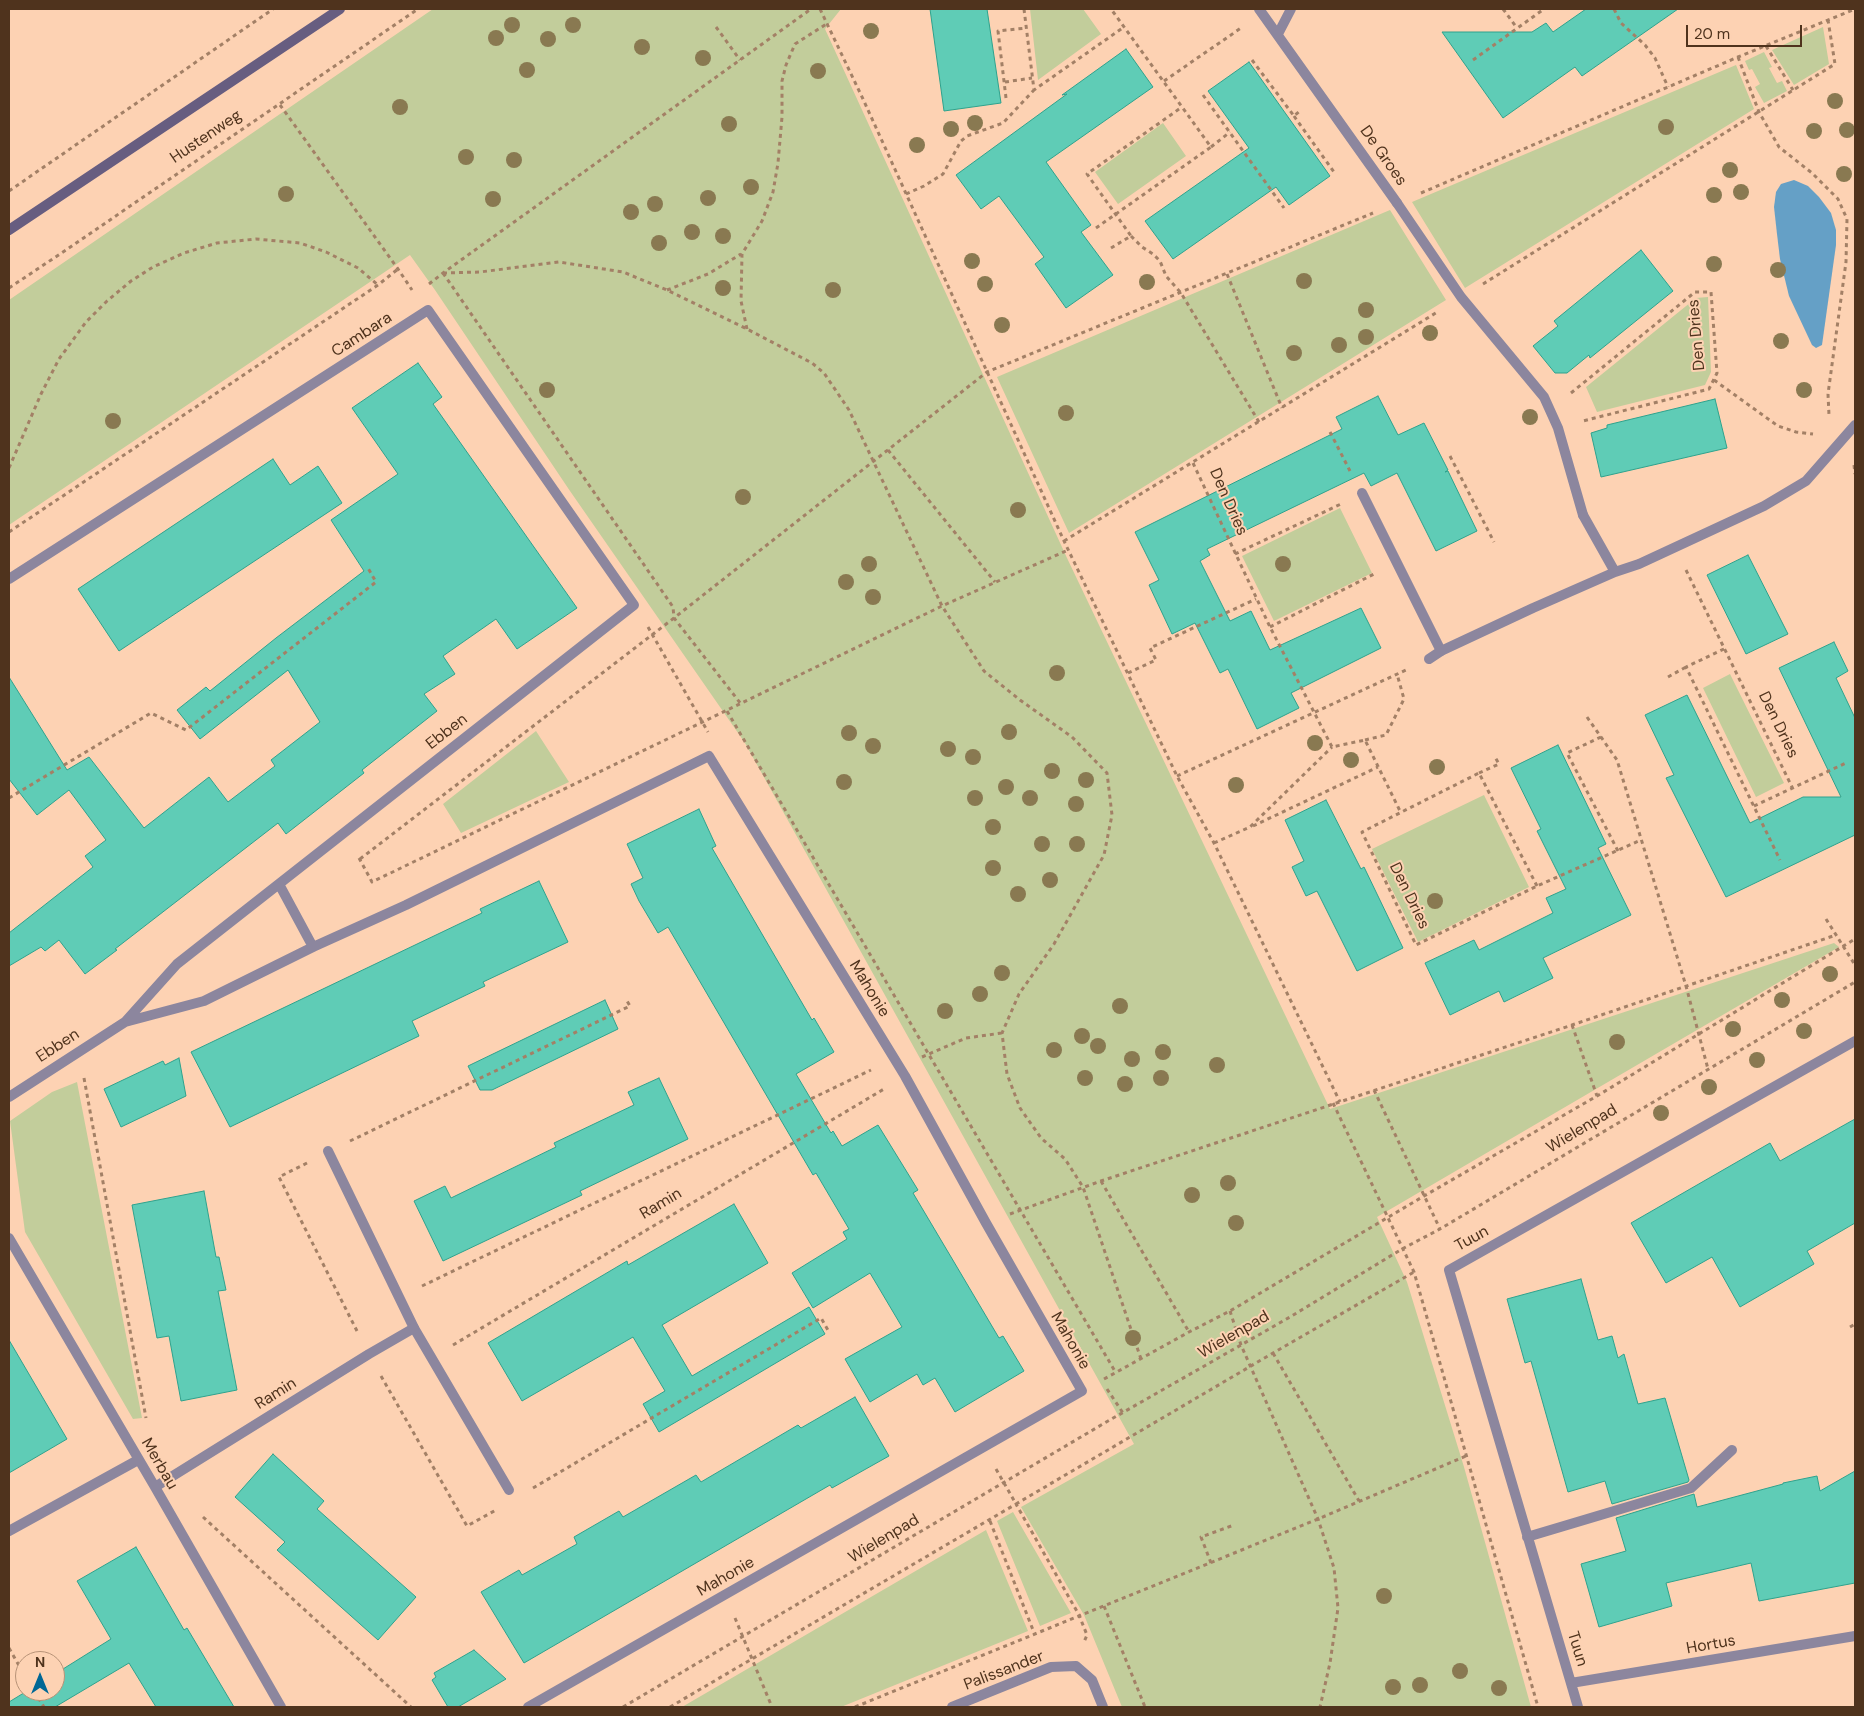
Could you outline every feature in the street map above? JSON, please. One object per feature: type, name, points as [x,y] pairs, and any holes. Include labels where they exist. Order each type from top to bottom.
[{"type":"main road","name":"Hustenweg","points":[[9,230],[340,9]]},
{"type":"street","points":[[1278,34],[1291,9]]},
{"type":"street","name":"De Groes","points":[[1260,11],[1397,203],[1461,297]]},
{"type":"street","points":[[1461,297],[1544,397],[1558,428],[1583,515],[1615,572]]},
{"type":"street","points":[[428,310],[634,605]]},
{"type":"street","name":"Cambara","points":[[9,579],[428,310]]},
{"type":"street","points":[[1429,659],[1441,651],[1615,572],[1639,564],[1764,506],[1806,481],[1855,425]]},
{"type":"street","points":[[1362,494],[1441,651]]},
{"type":"street","name":"Ebben","points":[[125,1022],[177,964],[634,605]]},
{"type":"street","name":"Ebben","points":[[9,1097],[125,1022],[204,1001],[313,947],[406,905],[709,756]]},
{"type":"street","name":"Mahonie","points":[[528,1707],[1082,1391],[903,1073],[709,756]]},
{"type":"street","points":[[279,884],[313,947]]},
{"type":"street","name":"Tuun","points":[[1578,1707],[1449,1270],[1855,1041]]},
{"type":"street","points":[[328,1151],[414,1328],[508,1490]]},
{"type":"street","name":"Merbau","points":[[9,1238],[130,1443],[138,1460],[156,1487],[281,1707]]},
{"type":"street","name":"Ramin","points":[[156,1487],[414,1328]]},
{"type":"street","points":[[1527,1537],[1691,1488],[1732,1450]]},
{"type":"street","points":[[9,1531],[138,1460]]},
{"type":"street","name":"Hortus","points":[[1571,1683],[1855,1636]]},
{"type":"street","points":[[1076,1666],[1092,1680],[1104,1707]]},
{"type":"street","name":"Palissander","points":[[952,1707],[1051,1667],[1076,1666]]},
{"type":"path","points":[[9,190],[273,9]]},
{"type":"path","name":"Hustenweg","points":[[9,288],[280,105],[418,9]]},
{"type":"path","points":[[416,296],[443,273],[811,9]]},
{"type":"path","points":[[820,9],[1068,550],[1340,1102]]},
{"type":"path","points":[[1024,9],[1034,90]]},
{"type":"path","points":[[1111,9],[1211,147]]},
{"type":"path","points":[[1503,9],[1517,28]]},
{"type":"path","points":[[1473,60],[1544,9]]},
{"type":"path","points":[[1614,9],[1621,23],[1645,45],[1655,58],[1668,87]]},
{"type":"path","points":[[360,859],[674,618],[987,372],[1397,203],[1855,9]]},
{"type":"path","points":[[1164,82],[1260,11]]},
{"type":"path","points":[[1064,541],[1282,408],[1835,64],[1828,20]]},
{"type":"path","points":[[667,290],[708,274],[742,254],[762,221],[773,192],[778,163],[782,117],[782,81],[786,65],[795,44],[828,23]]},
{"type":"path","points":[[716,27],[740,60]]},
{"type":"path","points":[[906,194],[924,186],[943,174],[961,141],[966,136],[1003,123],[1034,90],[1124,27]]},
{"type":"path","points":[[1006,98],[998,31],[1026,28]]},
{"type":"path","points":[[1766,46],[1793,90]]},
{"type":"path","points":[[1738,57],[1759,112],[1779,147],[1812,173],[1838,199],[1847,219],[1846,262],[1828,394],[1829,431],[1838,445],[1849,455],[1855,474]]},
{"type":"path","points":[[1252,60],[1334,172]]},
{"type":"path","points":[[1004,82],[1032,78]]},
{"type":"path","points":[[1203,95],[1284,208]]},
{"type":"path","points":[[1294,116],[1321,95]]},
{"type":"path","points":[[280,105],[416,296],[428,310]]},
{"type":"path","points":[[1182,107],[1087,174],[1131,236],[1160,261],[1166,276],[1181,293],[1259,422]]},
{"type":"path","points":[[1096,228],[1230,132]]},
{"type":"path","points":[[1111,248],[1131,236]]},
{"type":"path","points":[[9,468],[41,394],[55,368],[81,329],[108,301],[132,281],[154,267],[184,253],[217,243],[256,239],[300,243],[326,252],[358,268],[378,285]]},
{"type":"path","points":[[742,254],[741,301],[747,329]]},
{"type":"path","points":[[443,273],[480,272],[559,262],[623,272],[667,290],[812,363],[824,373],[849,410],[875,461],[942,606],[984,671],[1020,700],[1072,736],[1107,773],[1112,815],[1104,855],[1054,944],[1019,994],[1002,1032],[1007,1074],[1020,1108],[1041,1138],[1065,1159],[1083,1187],[1141,1359]]},
{"type":"path","points":[[9,532],[378,285],[398,269]]},
{"type":"path","points":[[443,273],[674,607],[674,618],[741,704]]},
{"type":"path","points":[[1227,274],[1282,408]]},
{"type":"path","name":"Den Dries","points":[[1550,411],[1695,292],[1712,292],[1717,373],[1710,389],[1558,428]]},
{"type":"path","points":[[1714,380],[1778,426],[1813,434],[1829,431]]},
{"type":"path","points":[[1330,432],[1362,494]]},
{"type":"path","points":[[888,450],[995,582]]},
{"type":"path","points":[[1450,456],[1494,542]]},
{"type":"path","name":"Den Dries","points":[[1194,462],[1256,599],[1332,747]]},
{"type":"path","name":"Den Dries","points":[[1235,554],[1362,494]]},
{"type":"path","name":"Den Dries","points":[[1675,547],[1792,788]]},
{"type":"path","points":[[346,831],[372,882],[942,606],[1068,550]]},
{"type":"path","points":[[1270,627],[1396,563]]},
{"type":"path","points":[[9,798],[151,713],[186,730],[376,582],[368,568]]},
{"type":"path","points":[[1128,673],[1156,660],[1150,648],[1256,599]]},
{"type":"path","points":[[634,605],[713,740],[709,756]]},
{"type":"path","points":[[1668,677],[1724,649]]},
{"type":"path","points":[[1686,667],[1780,860]]},
{"type":"path","points":[[1178,776],[1405,670]]},
{"type":"path","points":[[1250,828],[1332,747],[1386,735],[1404,698],[1397,674]]},
{"type":"path","points":[[727,711],[1116,1373]]},
{"type":"path","points":[[1587,716],[1617,760],[1686,986],[1708,1069]]},
{"type":"path","points":[[1601,736],[1567,753],[1618,851]]},
{"type":"path","points":[[1365,740],[1401,813]]},
{"type":"path","name":"Den Dries","points":[[1494,756],[1498,764],[1362,832],[1416,946],[1537,886],[1641,840]]},
{"type":"path","points":[[1754,806],[1848,762]]},
{"type":"path","points":[[1214,843],[1378,768]]},
{"type":"path","points":[[1479,773],[1537,886]]},
{"type":"path","points":[[1826,919],[1855,964]]},
{"type":"path","points":[[986,1223],[1083,1187],[1572,1025],[1836,934]]},
{"type":"path","points":[[1082,1391],[1230,1311],[1597,1096],[1855,940]]},
{"type":"path","name":"Wielenpad","points":[[623,1707],[1241,1345],[1402,1248],[1440,1228],[1855,982]]},
{"type":"path","points":[[501,1507],[467,1526],[369,1354],[279,1177],[328,1151],[630,1006],[627,1001]]},
{"type":"path","points":[[1572,1025],[1597,1096]]},
{"type":"path","name":"Ramin","points":[[431,1358],[903,1073],[928,1053],[966,1038],[1002,1032]]},
{"type":"path","points":[[79,1050],[149,1432],[130,1443]]},
{"type":"path","name":"Ramin","points":[[399,1298],[894,1059]]},
{"type":"path","points":[[1374,1090],[1440,1228]]},
{"type":"path","points":[[1333,1103],[1414,1272],[1538,1707]]},
{"type":"path","points":[[1101,1181],[1189,1332]]},
{"type":"path","points":[[670,1707],[990,1521],[1250,1366],[1414,1272]]},
{"type":"path","points":[[1230,1311],[1241,1345],[1318,1519],[1334,1568],[1338,1608],[1330,1663],[1320,1707]]},
{"type":"path","points":[[526,1492],[821,1318],[829,1332]]},
{"type":"path","points":[[1850,1326],[1855,1324]]},
{"type":"path","points":[[1273,1353],[1359,1501]]},
{"type":"path","points":[[1102,1380],[1123,1413]]},
{"type":"path","points":[[984,1446],[1003,1483],[1079,1615],[1087,1635],[1076,1666]]},
{"type":"path","points":[[855,1707],[1318,1519],[1466,1456]]},
{"type":"path","points":[[175,1521],[196,1510],[411,1707]]},
{"type":"path","points":[[990,1521],[1035,1635]]},
{"type":"path","points":[[1212,1562],[1202,1537],[1234,1525]]},
{"type":"path","points":[[726,1594],[772,1707]]},
{"type":"path","points":[[1104,1606],[1145,1707]]},
{"type":"green space","points":[[433,9],[841,9],[825,29],[1067,558],[1330,1109],[1834,943],[1839,947],[1377,1217],[1407,1282],[1464,1467],[1531,1707],[1122,1707],[1084,1615],[1021,1507],[1134,1444],[745,743],[570,491],[410,255],[9,525],[9,300]]},
{"type":"green space","points":[[1030,9],[1083,9],[1101,34],[1038,80]]},
{"type":"green space","points":[[1823,27],[1829,64],[1794,85],[1772,50]]},
{"type":"green space","points":[[1764,52],[1772,67],[1769,68],[1777,83],[1782,81],[1787,91],[1764,103],[1755,87],[1760,84],[1752,69],[1749,70],[1745,61]]},
{"type":"green space","points":[[1736,65],[1754,109],[1465,288],[1412,202]]},
{"type":"green space","points":[[1163,123],[1186,156],[1118,204],[1095,172]]},
{"type":"green space","points":[[1390,210],[1446,300],[1069,533],[997,377]]},
{"type":"green space","points":[[1708,297],[1711,372],[1705,385],[1597,412],[1586,387],[1696,298]]},
{"type":"green space","points":[[1340,508],[1372,573],[1274,621],[1242,556]]},
{"type":"green space","points":[[1730,674],[1784,783],[1756,797],[1703,688]]},
{"type":"green space","points":[[536,731],[569,782],[461,833],[443,804]]},
{"type":"green space","points":[[1484,795],[1529,887],[1418,942],[1372,849]]},
{"type":"green space","points":[[77,1082],[142,1418],[133,1419],[25,1232],[10,1121],[52,1092]]},
{"type":"green space","points":[[1013,1512],[1071,1613],[1040,1626],[997,1521]]},
{"type":"green space","points":[[986,1530],[1028,1631],[841,1707],[682,1707]]},
{"type":"water","points":[[1794,180],[1808,186],[1819,197],[1831,213],[1836,230],[1836,245],[1822,345],[1816,348],[1812,345],[1789,296],[1780,259],[1774,207],[1776,192],[1781,184]]},
{"type":"building","points":[[930,9],[987,9],[1001,103],[944,111]]},
{"type":"building","points":[[1586,9],[1678,9],[1582,76],[1575,67],[1503,118],[1442,32],[1532,32],[1546,23],[1553,32]]},
{"type":"building","points":[[1126,49],[1153,87],[1046,162],[1091,225],[1081,232],[1113,275],[1066,308],[1035,264],[1044,257],[999,196],[981,209],[956,175]]},
{"type":"building","points":[[1249,62],[1330,176],[1289,205],[1276,187],[1173,259],[1145,221],[1249,148],[1208,91]]},
{"type":"building","points":[[1641,250],[1673,291],[1590,358],[1589,355],[1567,373],[1555,373],[1533,346],[1558,326],[1554,321]]},
{"type":"building","points":[[418,363],[442,397],[433,404],[577,608],[517,649],[496,619],[443,656],[455,674],[424,694],[437,711],[362,770],[364,773],[286,834],[278,823],[85,974],[59,940],[45,951],[41,947],[9,966],[9,933],[93,867],[85,856],[106,840],[69,790],[37,815],[9,779],[9,677],[67,770],[89,757],[144,828],[209,777],[228,802],[275,766],[271,760],[320,722],[288,670],[200,739],[177,710],[206,687],[210,691],[364,571],[331,520],[398,474],[352,408]]},
{"type":"building","points":[[1378,396],[1398,435],[1424,423],[1448,470],[1445,472],[1448,471],[1477,531],[1436,551],[1397,473],[1371,486],[1364,473],[1207,549],[1210,555],[1200,561],[1230,621],[1251,611],[1270,650],[1361,608],[1381,648],[1291,693],[1299,708],[1257,729],[1228,669],[1220,673],[1195,623],[1172,634],[1149,585],[1159,580],[1135,532],[1342,429],[1336,417]]},
{"type":"building","points":[[1715,399],[1727,448],[1601,477],[1591,433],[1607,428],[1607,425]]},
{"type":"building","points":[[273,459],[290,485],[318,466],[342,503],[119,651],[78,589]]},
{"type":"building","points":[[1748,555],[1788,634],[1746,654],[1707,575]]},
{"type":"building","points":[[1834,642],[1848,671],[1836,678],[1855,718],[1855,835],[1726,897],[1666,778],[1674,775],[1645,715],[1687,695],[1750,823],[1803,797],[1841,797],[1779,668]]},
{"type":"building","points":[[1558,745],[1606,844],[1598,848],[1631,915],[1543,958],[1553,978],[1504,1002],[1499,991],[1450,1015],[1425,963],[1474,940],[1479,950],[1553,913],[1546,898],[1566,889],[1537,831],[1541,829],[1511,768]]},
{"type":"building","points":[[1326,800],[1361,869],[1364,867],[1403,948],[1357,971],[1317,891],[1306,896],[1292,867],[1304,861],[1285,820]]},
{"type":"building","points":[[699,809],[716,846],[712,848],[812,1020],[814,1018],[834,1052],[796,1074],[831,1133],[833,1131],[842,1146],[878,1125],[918,1190],[913,1193],[999,1338],[1003,1336],[1024,1371],[955,1412],[935,1378],[923,1385],[917,1374],[870,1402],[845,1359],[902,1327],[870,1273],[813,1308],[792,1273],[847,1239],[843,1232],[849,1229],[816,1173],[813,1175],[668,927],[658,933],[631,884],[643,878],[627,844]]},
{"type":"building","points":[[539,881],[568,942],[483,982],[485,986],[412,1021],[419,1036],[230,1127],[191,1052],[482,913],[480,909]]},
{"type":"building","points":[[605,1000],[618,1029],[492,1090],[480,1090],[468,1066]]},
{"type":"building","points":[[179,1058],[186,1096],[121,1127],[104,1089],[163,1061],[165,1065]]},
{"type":"building","points":[[659,1078],[688,1139],[580,1191],[582,1195],[443,1261],[414,1201],[445,1186],[451,1198],[556,1147],[554,1143],[634,1105],[628,1092]]},
{"type":"building","points":[[1855,1119],[1855,1223],[1807,1251],[1814,1264],[1740,1307],[1712,1257],[1666,1283],[1631,1223],[1770,1143],[1780,1161]]},
{"type":"building","points":[[204,1191],[216,1257],[219,1257],[226,1290],[218,1291],[237,1390],[181,1401],[169,1336],[157,1338],[132,1205]]},
{"type":"building","points":[[734,1204],[768,1263],[662,1325],[692,1376],[809,1307],[825,1334],[659,1432],[643,1404],[665,1391],[633,1337],[522,1401],[488,1343],[627,1261],[628,1265]]},
{"type":"building","points":[[1581,1279],[1598,1340],[1612,1336],[1618,1358],[1624,1354],[1638,1404],[1665,1398],[1688,1482],[1612,1504],[1605,1481],[1568,1492],[1531,1361],[1525,1363],[1507,1299]]},
{"type":"building","points":[[9,1340],[67,1439],[9,1473]]},
{"type":"building","points":[[855,1397],[889,1456],[832,1488],[830,1485],[524,1663],[481,1592],[519,1570],[522,1575],[577,1544],[574,1537],[619,1511],[623,1517],[696,1475],[701,1482],[798,1425],[801,1428]]},
{"type":"building","points":[[273,1454],[324,1501],[317,1509],[416,1597],[378,1640],[277,1550],[285,1542],[235,1497]]},
{"type":"building","points":[[1855,1471],[1855,1583],[1759,1601],[1751,1563],[1666,1583],[1672,1606],[1599,1627],[1581,1564],[1626,1551],[1616,1518],[1694,1494],[1697,1507],[1783,1483],[1817,1476],[1820,1491]]},
{"type":"building","points":[[136,1547],[184,1630],[187,1628],[234,1707],[156,1707],[129,1663],[55,1707],[9,1707],[9,1702],[15,1698],[15,1701],[65,1701],[65,1668],[111,1639],[77,1581]]},
{"type":"building","points":[[474,1650],[506,1679],[458,1707],[448,1707],[432,1680],[436,1677],[434,1673]]}]
